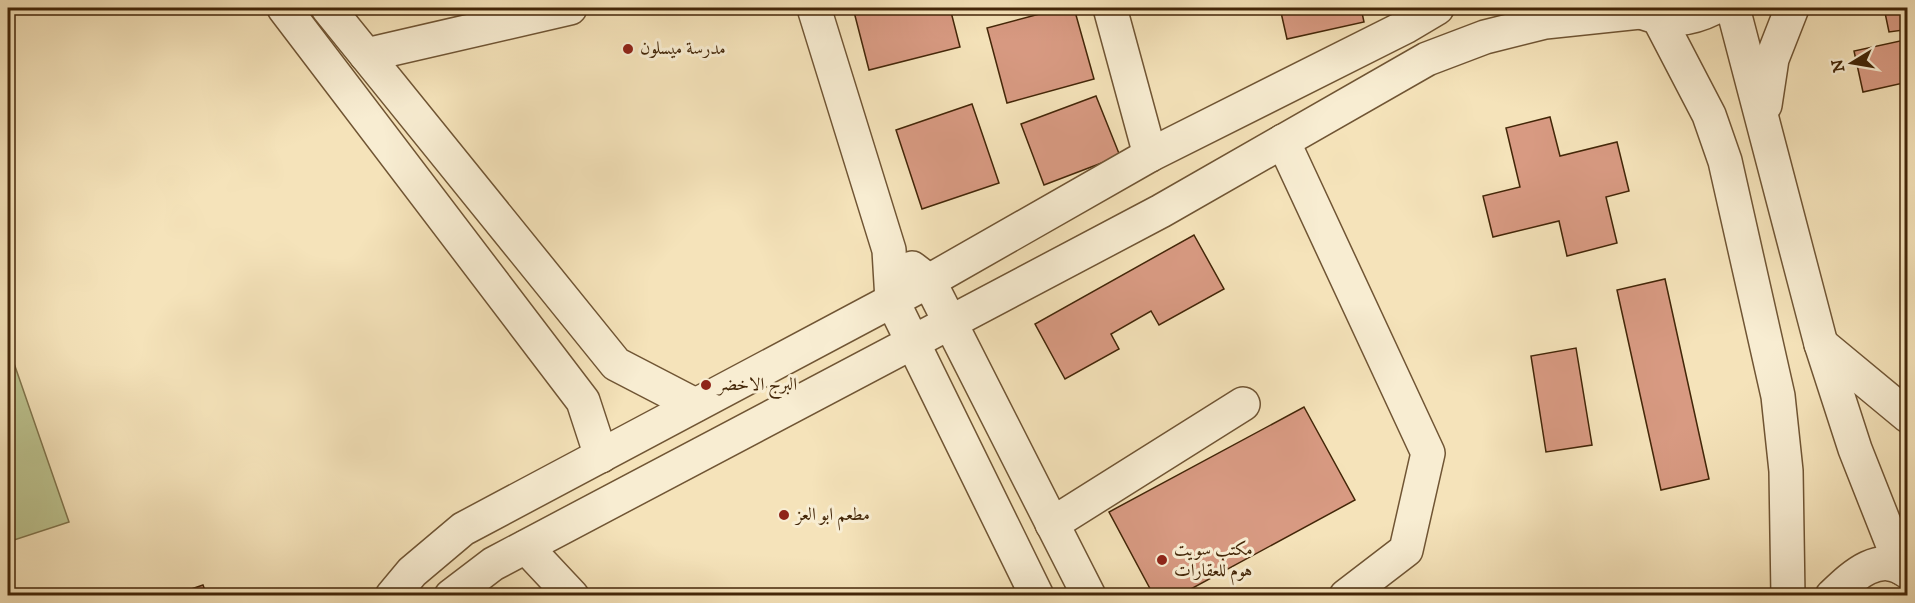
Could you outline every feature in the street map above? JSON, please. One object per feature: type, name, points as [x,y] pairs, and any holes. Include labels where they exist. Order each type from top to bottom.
[{"type":"street","points":[[284,8],[583,401],[601,456]]},
{"type":"street","points":[[328,8],[616,364],[695,405]]},
{"type":"street","points":[[366,55],[570,8]]},
{"type":"street","points":[[814,8],[889,250],[892,300],[1035,595]]},
{"type":"street","points":[[1110,8],[1150,155]]},
{"type":"street","points":[[392,596],[412,572],[463,529],[930,281],[1150,155],[1403,17],[1437,8]]},
{"type":"street","points":[[451,596],[493,564],[1161,211],[1427,59],[1485,37],[1545,22],[1644,13],[1678,20],[1698,16],[1714,8]]},
{"type":"street","points":[[1733,8],[1821,344],[1855,449],[1906,568]]},
{"type":"street","points":[[1764,125],[1772,59],[1792,8]]},
{"type":"street","points":[[1644,13],[1708,114],[1725,161],[1773,373],[1786,471],[1788,596]]},
{"type":"street","points":[[1283,141],[1428,453],[1406,550],[1346,596]]},
{"type":"street","points":[[889,250],[930,281],[1089,596]]},
{"type":"street","points":[[1821,344],[1908,416]]},
{"type":"street","points":[[1052,524],[1243,404]]},
{"type":"street","points":[[526,546],[572,596]]},
{"type":"street","points":[[1832,596],[1854,574],[1869,566],[1885,564],[1906,568]]},
{"type":"green space","points":[[8,346],[69,522],[8,542]]},
{"type":"building","points":[[853,8],[950,8],[960,47],[869,70]]},
{"type":"building","points":[[1062,8],[1074,8],[1094,79],[1007,103],[987,28]]},
{"type":"building","points":[[1280,8],[1361,8],[1364,22],[1287,39]]},
{"type":"building","points":[[1884,8],[1908,8],[1908,82],[1863,92],[1854,51],[1905,40],[1903,30],[1889,32]]},
{"type":"building","points":[[1096,96],[1120,156],[1044,185],[1021,124]]},
{"type":"building","points":[[972,104],[999,183],[922,209],[896,130]]},
{"type":"building","points":[[1550,117],[1560,156],[1617,142],[1629,191],[1606,197],[1617,243],[1567,256],[1559,221],[1493,237],[1483,196],[1520,187],[1506,128]]},
{"type":"building","points":[[1194,235],[1224,289],[1159,325],[1151,311],[1111,334],[1119,349],[1065,379],[1035,324]]},
{"type":"building","points":[[1665,279],[1709,479],[1661,490],[1617,290]]},
{"type":"building","points":[[1576,348],[1592,445],[1546,452],[1531,356]]},
{"type":"building","points":[[1304,407],[1355,500],[1178,596],[1154,596],[1109,512]]},
{"type":"building","points":[[203,585],[207,596],[171,596]]},
{"type":"place","name":"مدرسة ميسلون","points":[[628,49]]},
{"type":"place","name":"البرج الاخضر","points":[[706,385]]},
{"type":"place","name":"مطعم ابو العز","points":[[784,515]]},
{"type":"place","name":"مكتب سويت هوم للعقارات","points":[[1162,560]]}]
